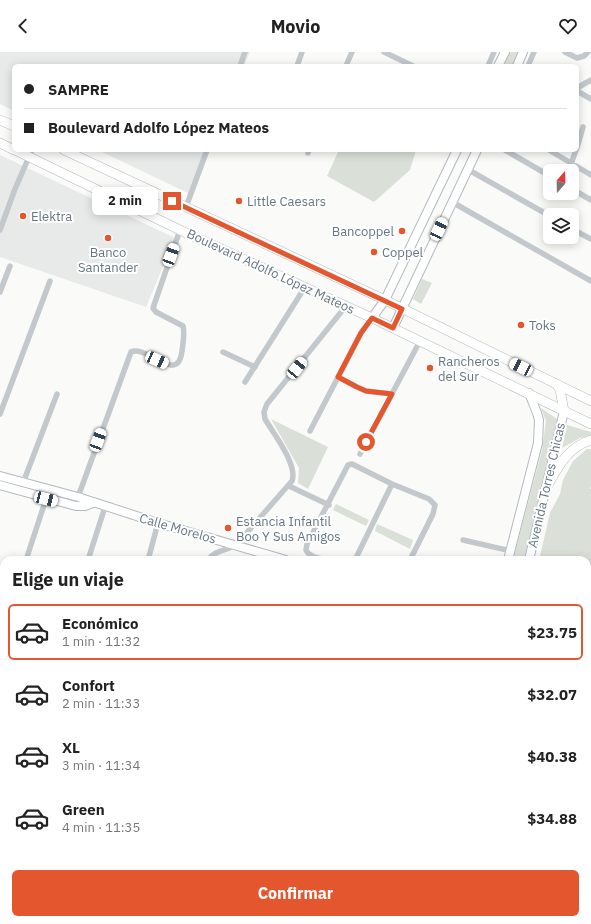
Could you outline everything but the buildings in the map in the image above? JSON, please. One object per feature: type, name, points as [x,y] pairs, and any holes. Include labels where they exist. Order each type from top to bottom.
[{"type":"main road","points":[[499,64],[505,52]]},
{"type":"main road","points":[[517,64],[523,52]]},
{"type":"main road","points":[[0,120],[12,125]]},
{"type":"main road","name":"Boulevard Adolfo López Mateos","points":[[0,143],[12,149]]},
{"type":"main road","name":"Boulevard Adolfo López Mateos","points":[[68,152],[386,300],[591,401]]},
{"type":"main road","points":[[372,318],[386,300],[456,152]]},
{"type":"main road","points":[[393,328],[476,152]]},
{"type":"main road","name":"Boulevard Adolfo López Mateos","points":[[31,153],[180,230],[372,318],[591,424]]},
{"type":"main road","points":[[558,385],[564,411]]},
{"type":"main road","name":"Avenida Torres Chicas","points":[[509,556],[538,443],[539,420],[528,393]]},
{"type":"main road","name":"Avenida Torres Chicas","points":[[530,556],[564,411]]},
{"type":"main road","points":[[545,490],[560,464],[569,452],[580,444],[591,440]]},
{"type":"main road","name":"Calle Morelos","points":[[0,476],[78,497],[105,507],[236,545],[267,556]]},
{"type":"main road","name":"Calle Morelos","points":[[0,485],[46,499],[76,506],[85,506],[93,503]]},
{"type":"street","points":[[241,64],[245,52]]},
{"type":"street","points":[[298,64],[302,52]]},
{"type":"street","points":[[347,64],[352,52]]},
{"type":"street","points":[[384,52],[402,64]]},
{"type":"street","points":[[489,64],[494,52]]},
{"type":"street","points":[[529,64],[534,52]]},
{"type":"street","points":[[565,52],[577,58],[584,56],[588,52]]},
{"type":"street","points":[[579,88],[591,80]]},
{"type":"street","points":[[579,90],[591,99]]},
{"type":"street","points":[[579,143],[584,127]]},
{"type":"street","points":[[186,207],[207,152]]},
{"type":"street","points":[[508,152],[543,172]]},
{"type":"street","points":[[553,152],[571,164],[576,152]]},
{"type":"street","points":[[0,230],[15,189],[31,153]]},
{"type":"street","points":[[579,168],[591,175]]},
{"type":"street","points":[[467,169],[543,212]]},
{"type":"street","points":[[579,193],[591,200]]},
{"type":"street","points":[[452,202],[591,281]]},
{"type":"street","points":[[78,497],[131,352],[137,351],[167,364],[174,365],[178,362],[182,354],[184,334],[183,326],[156,312],[153,308],[180,230]]},
{"type":"street","points":[[579,233],[591,239]]},
{"type":"street","points":[[0,292],[10,266]]},
{"type":"street","points":[[0,414],[50,281]]},
{"type":"street","points":[[245,382],[305,287]]},
{"type":"street","points":[[212,556],[216,552],[236,545],[289,486],[294,477],[293,467],[265,419],[264,412],[267,404],[346,306]]},
{"type":"street","points":[[310,431],[361,333],[372,318]]},
{"type":"street","points":[[360,454],[420,341]]},
{"type":"street","points":[[224,352],[255,367]]},
{"type":"street","points":[[338,377],[366,391],[392,394]]},
{"type":"street","points":[[23,483],[58,394]]},
{"type":"street","points":[[312,556],[306,550],[309,540],[329,505],[349,464],[355,465],[392,484],[429,499],[435,505],[433,514],[412,556]]},
{"type":"street","points":[[357,556],[392,484]]},
{"type":"street","points":[[289,486],[329,505]]},
{"type":"street","points":[[27,556],[46,499]]},
{"type":"street","points":[[89,556],[105,507]]},
{"type":"street","points":[[149,556],[158,523]]},
{"type":"street","points":[[463,540],[511,551]]},
{"type":"shaded area","points":[[0,52],[250,52],[245,64],[12,64],[12,110],[0,104]]},
{"type":"shaded area","points":[[509,52],[521,52],[516,64],[504,64]]},
{"type":"shaded area","points":[[102,152],[209,152],[192,195]]},
{"type":"shaded area","points":[[338,152],[415,152],[410,170],[374,202],[327,176]]},
{"type":"shaded area","points":[[0,155],[175,238],[146,307],[0,257]]},
{"type":"shaded area","points":[[422,279],[432,283],[421,304],[413,299]]},
{"type":"shaded area","points":[[541,408],[557,419],[525,556],[514,556],[542,450],[546,421]]},
{"type":"shaded area","points":[[271,419],[328,447],[308,489],[298,483],[299,468]]},
{"type":"shaded area","points":[[567,425],[591,432],[591,435],[580,438],[562,448]]},
{"type":"shaded area","points":[[587,449],[591,449],[591,556],[540,556],[550,513],[560,494],[563,480],[573,461]]},
{"type":"shaded area","points":[[336,504],[369,520],[366,526],[333,510]]},
{"type":"shaded area","points":[[377,524],[413,540],[410,549],[375,531]]},
{"type":"place","name":"Little Caesars","points":[[239,201]]},
{"type":"place","name":"Elektra","points":[[23,216]]},
{"type":"place","name":"Bancoppel","points":[[402,231]]},
{"type":"place","name":"Banco Santander","points":[[108,238]]},
{"type":"place","name":"Coppel","points":[[374,252]]},
{"type":"place","name":"Toks","points":[[521,325]]},
{"type":"place","name":"Rancheros del Sur","points":[[430,368]]},
{"type":"place","name":"Estancia Infantil Boo Y Sus Amigos","points":[[228,528]]},
{"type":"route","points":[[172,201],[386,300],[402,309],[393,328],[372,318],[361,333],[338,377],[366,391],[392,394],[366,442]]}]
